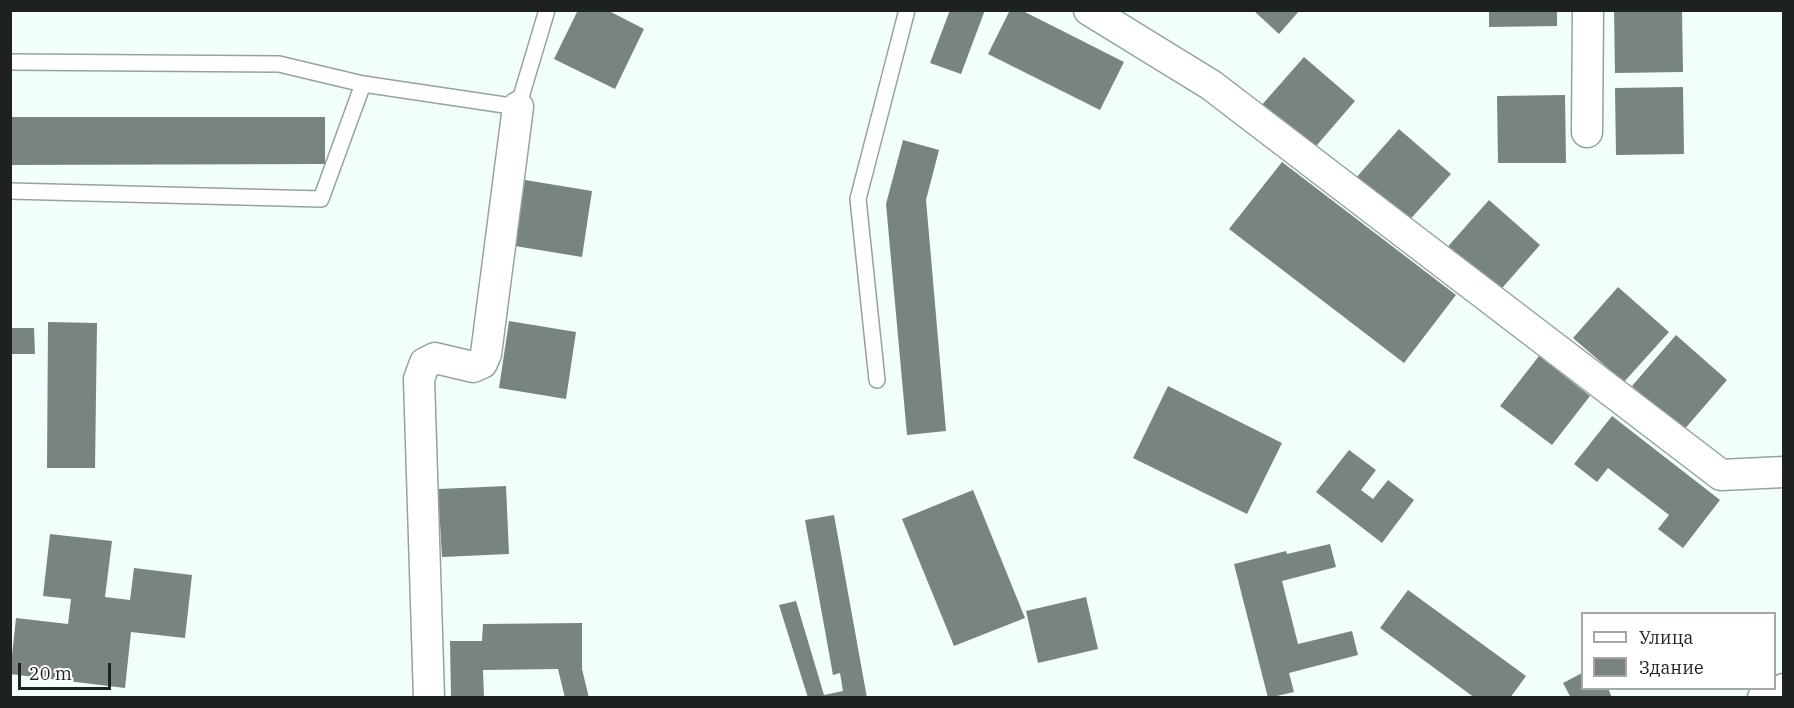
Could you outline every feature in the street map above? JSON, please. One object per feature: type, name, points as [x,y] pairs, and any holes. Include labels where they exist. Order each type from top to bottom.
[{"type":"street","points":[[1089,10],[1211,85],[1720,475],[1784,472]]},
{"type":"street","points":[[1587,132],[1588,10]]},
{"type":"street","points":[[429,698],[419,379],[424,363],[435,358],[473,367],[482,363],[486,354],[518,106]]},
{"type":"street","points":[[1763,698],[1784,689]]},
{"type":"lane","points":[[10,62],[279,64],[363,84],[518,106],[547,10]]},
{"type":"lane","points":[[877,380],[858,199],[907,10]]},
{"type":"lane","points":[[10,191],[321,199],[363,84]]},
{"type":"building","points":[[578,10],[607,10],[644,29],[615,89],[554,59]]},
{"type":"building","points":[[950,10],[985,10],[961,74],[930,63]]},
{"type":"building","points":[[1010,10],[1021,10],[1124,62],[1100,110],[988,54]]},
{"type":"building","points":[[1253,10],[1300,10],[1279,34]]},
{"type":"building","points":[[1489,10],[1557,10],[1557,26],[1489,27]]},
{"type":"building","points":[[1614,10],[1682,10],[1683,72],[1615,73]]},
{"type":"building","points":[[1304,57],[1355,101],[1311,152],[1260,107]]},
{"type":"building","points":[[1683,87],[1684,154],[1616,155],[1615,88]]},
{"type":"building","points":[[1565,95],[1566,163],[1498,163],[1497,96]]},
{"type":"building","points":[[10,117],[325,117],[325,164],[10,165]]},
{"type":"building","points":[[1399,129],[1451,174],[1406,224],[1355,179]]},
{"type":"building","points":[[903,140],[939,150],[926,200],[946,431],[907,435],[886,204]]},
{"type":"building","points":[[1282,162],[1456,295],[1404,363],[1229,229]]},
{"type":"building","points":[[525,180],[592,191],[582,257],[515,246]]},
{"type":"building","points":[[1489,200],[1540,245],[1496,295],[1444,251]]},
{"type":"building","points":[[1618,287],[1669,332],[1624,382],[1573,338]]},
{"type":"building","points":[[509,321],[576,332],[566,399],[499,388]]},
{"type":"building","points":[[48,322],[97,323],[95,468],[47,468]]},
{"type":"building","points":[[10,328],[34,328],[35,354],[10,354]]},
{"type":"building","points":[[1676,335],[1727,380],[1683,431],[1632,386]]},
{"type":"building","points":[[1539,356],[1590,396],[1552,445],[1500,406]]},
{"type":"building","points":[[1168,386],[1282,443],[1247,514],[1133,458]]},
{"type":"building","points":[[1612,416],[1720,500],[1683,548],[1658,529],[1669,515],[1608,468],[1597,482],[1574,464]]},
{"type":"building","points":[[1349,450],[1376,470],[1361,490],[1373,499],[1388,480],[1414,500],[1382,543],[1316,492]]},
{"type":"building","points":[[506,486],[509,554],[442,557],[438,489]]},
{"type":"building","points":[[973,490],[1025,618],[954,646],[902,519]]},
{"type":"building","points":[[834,515],[867,698],[808,698],[779,605],[796,601],[824,695],[843,691],[840,673],[833,675],[805,520]]},
{"type":"building","points":[[50,534],[112,541],[105,597],[130,600],[134,568],[192,575],[185,638],[131,632],[125,688],[10,674],[16,618],[68,624],[71,599],[43,596]]},
{"type":"building","points":[[1330,544],[1336,567],[1282,581],[1298,644],[1352,631],[1358,655],[1289,673],[1294,692],[1268,698],[1234,564],[1286,551],[1287,554]]},
{"type":"building","points":[[1408,590],[1526,676],[1510,698],[1475,698],[1380,628]]},
{"type":"building","points":[[1086,597],[1098,649],[1038,663],[1026,611]]},
{"type":"building","points":[[582,623],[582,669],[589,698],[565,698],[558,669],[483,670],[484,698],[451,698],[450,641],[482,641],[483,624]]},
{"type":"building","points":[[1581,674],[1581,690],[1609,690],[1612,698],[1571,698],[1563,683]]}]
